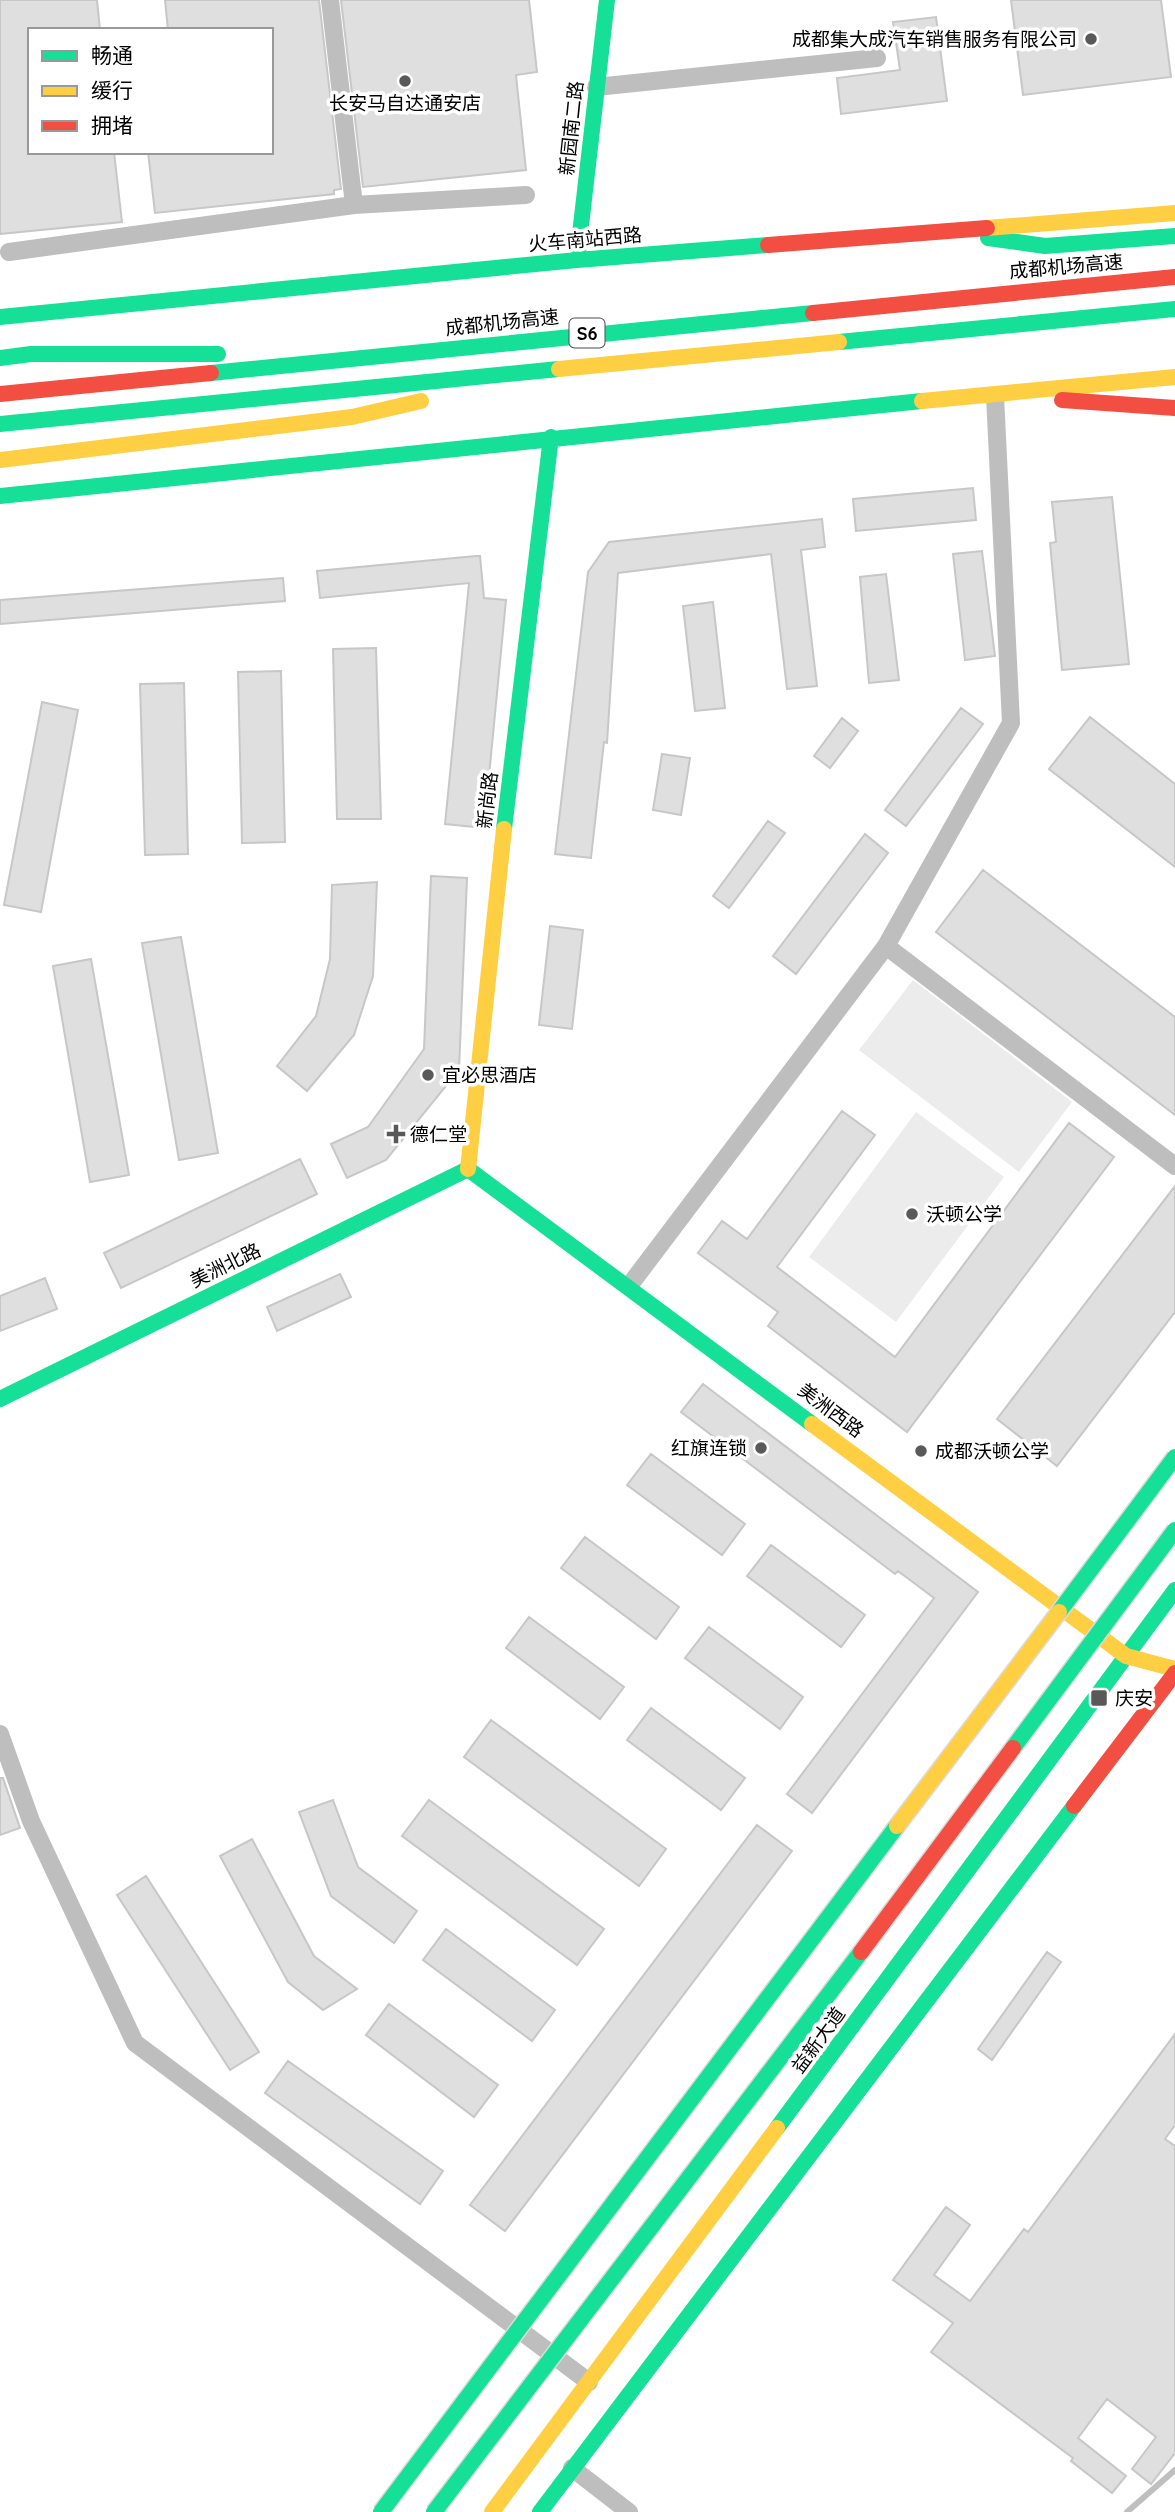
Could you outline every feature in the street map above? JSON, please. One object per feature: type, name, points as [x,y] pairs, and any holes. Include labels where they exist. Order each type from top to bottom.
[{"type":"main road","name":"新园南二路","points":[[577,260],[607,0]]},
{"type":"main road","name":"火车南站西路","points":[[0,317],[577,260],[1175,213]]},
{"type":"main road","points":[[938,231],[1045,246],[1175,236]]},
{"type":"main road","name":"成都机场高速","points":[[0,394],[1175,277]]},
{"type":"main road","name":"S6","points":[[0,424],[640,364],[1175,309]]},
{"type":"main road","points":[[0,358],[31,354],[391,355]]},
{"type":"main road","points":[[0,460],[352,417],[417,402],[640,364]]},
{"type":"main road","points":[[0,496],[551,437],[1175,377]]},
{"type":"main road","points":[[995,396],[1175,408]]},
{"type":"main road","name":"新尚路","points":[[468,1169],[497,890],[551,437]]},
{"type":"main road","name":"美洲西路","points":[[468,1169],[1126,1656],[1175,1671]]},
{"type":"main road","name":"美洲北路","points":[[0,1399],[468,1169]]},
{"type":"main road","points":[[381,2512],[1175,1457]]},
{"type":"main road","points":[[434,2512],[902,1898],[1175,1530]]},
{"type":"main road","name":"益新大道","points":[[492,2512],[1175,1590]]},
{"type":"main road","points":[[540,2512],[1175,1671]]},
{"type":"street","points":[[330,0],[355,205]]},
{"type":"street","points":[[596,86],[877,58]]},
{"type":"street","points":[[9,252],[355,205],[526,195]]},
{"type":"street","points":[[629,1286],[886,946],[1011,723],[995,396]]},
{"type":"street","points":[[886,946],[1175,1167]]},
{"type":"street","points":[[0,1734],[31,1821],[135,2043],[589,2382]]},
{"type":"street","points":[[572,2468],[629,2512]]},
{"type":"shaded area","points":[[913,980],[1072,1102],[1019,1172],[859,1050]]},
{"type":"shaded area","points":[[916,1112],[1004,1177],[896,1322],[809,1257]]},
{"type":"building","points":[[0,0],[97,0],[100,28],[28,28],[28,154],[114,154],[122,222],[0,234]]},
{"type":"building","points":[[165,0],[319,0],[341,189],[334,190],[334,194],[155,213],[148,154],[273,154],[273,28],[168,28]]},
{"type":"building","points":[[341,0],[529,0],[537,72],[516,75],[526,170],[363,187]]},
{"type":"building","name":"成都集大成汽车销售服务有限公司","points":[[1011,0],[1161,0],[1171,77],[1023,95]]},
{"type":"building","points":[[936,17],[947,101],[841,114],[837,78],[900,70],[893,22]]},
{"type":"building","points":[[973,488],[976,520],[856,531],[853,499]]},
{"type":"building","points":[[1112,497],[1129,664],[1062,670],[1050,543],[1056,542],[1052,502]]},
{"type":"building","points":[[822,519],[825,547],[801,550],[817,686],[787,689],[771,554],[618,573],[607,743],[604,742],[591,858],[555,854],[588,572],[609,542]]},
{"type":"building","points":[[982,551],[995,656],[965,660],[953,554]]},
{"type":"building","points":[[480,556],[484,598],[506,600],[484,828],[445,824],[469,583],[320,598],[317,571]]},
{"type":"building","points":[[886,574],[899,680],[869,683],[860,577]]},
{"type":"building","points":[[283,578],[285,601],[0,624],[0,600]]},
{"type":"building","points":[[713,602],[725,708],[695,711],[683,606]]},
{"type":"building","points":[[376,648],[381,819],[337,819],[333,649]]},
{"type":"building","points":[[281,671],[285,842],[242,843],[238,672]]},
{"type":"building","points":[[184,683],[188,854],[145,855],[140,684]]},
{"type":"building","points":[[42,702],[78,710],[41,912],[4,905]]},
{"type":"building","points":[[961,708],[983,724],[906,826],[885,810]]},
{"type":"building","points":[[1090,717],[1175,784],[1175,867],[1049,769]]},
{"type":"building","points":[[842,718],[858,731],[830,768],[814,756]]},
{"type":"building","points":[[662,754],[690,758],[681,815],[653,810]]},
{"type":"building","points":[[768,821],[785,833],[729,908],[713,896]]},
{"type":"building","points":[[865,834],[888,853],[796,974],[773,956]]},
{"type":"building","points":[[983,870],[1175,1017],[1175,1115],[936,932]]},
{"type":"building","points":[[431,876],[467,878],[459,1070],[386,1160],[347,1178],[331,1144],[368,1127],[424,1049]]},
{"type":"building","points":[[377,882],[373,976],[354,1035],[307,1091],[277,1066],[316,1016],[330,959],[332,885]]},
{"type":"building","points":[[550,926],[583,930],[572,1029],[539,1025]]},
{"type":"building","points":[[181,937],[218,1153],[179,1160],[142,943]]},
{"type":"building","points":[[91,959],[129,1175],[90,1182],[53,966]]},
{"type":"building","points":[[842,1111],[875,1135],[777,1267],[895,1357],[1069,1123],[1114,1157],[907,1432],[768,1326],[778,1312],[698,1253],[722,1221],[747,1239]]},
{"type":"building","points":[[300,1159],[317,1194],[121,1288],[104,1253]]},
{"type":"building","points":[[1175,1186],[1175,1312],[1057,1466],[997,1419]]},
{"type":"building","points":[[340,1274],[351,1297],[277,1331],[267,1307]]},
{"type":"building","points":[[45,1278],[57,1309],[0,1331],[0,1296]]},
{"type":"building","points":[[703,1384],[978,1592],[812,1813],[787,1794],[934,1598],[898,1571],[895,1574],[681,1412]]},
{"type":"building","points":[[651,1454],[745,1524],[722,1555],[627,1485]]},
{"type":"building","points":[[585,1537],[679,1607],[656,1639],[561,1568]]},
{"type":"building","points":[[771,1545],[865,1615],[841,1647],[747,1576]]},
{"type":"building","points":[[529,1617],[624,1687],[600,1719],[506,1648]]},
{"type":"building","points":[[709,1627],[803,1697],[780,1729],[685,1658]]},
{"type":"building","points":[[651,1708],[745,1778],[721,1810],[627,1740]]},
{"type":"building","points":[[491,1720],[666,1849],[639,1886],[464,1757]]},
{"type":"building","points":[[0,1778],[3,1778],[20,1828],[0,1835]]},
{"type":"building","points":[[333,1800],[358,1867],[417,1911],[394,1943],[331,1896],[299,1812]]},
{"type":"building","points":[[429,1800],[604,1929],[577,1965],[402,1836]]},
{"type":"building","points":[[757,1825],[792,1851],[505,2231],[470,2205]]},
{"type":"building","points":[[252,1839],[314,1956],[357,1989],[323,2010],[288,1982],[220,1856]]},
{"type":"building","points":[[146,1876],[259,2052],[230,2070],[117,1895]]},
{"type":"building","points":[[446,1929],[555,2010],[532,2041],[423,1960]]},
{"type":"building","points":[[1047,1952],[1061,1962],[992,2060],[978,2049]]},
{"type":"building","points":[[389,2004],[498,2085],[474,2117],[366,2035]]},
{"type":"building","points":[[1175,2034],[1175,2125],[1165,2139],[1175,2146],[1175,2453],[1151,2484],[1132,2469],[1156,2437],[1107,2399],[1078,2438],[1126,2476],[1112,2493],[1071,2461],[1073,2458],[931,2352],[953,2323],[893,2280],[946,2207],[970,2225],[934,2275],[970,2301],[1024,2229],[1028,2232]]},
{"type":"building","points":[[288,2061],[443,2171],[420,2204],[265,2093]]},
{"type":"waterway","points":[[1127,2512],[1175,2470]]},
{"type":"traffic: fast","points":[[577,260],[607,0]]},
{"type":"traffic: fast","points":[[988,238],[1045,246],[1175,236]]},
{"type":"traffic: fast","points":[[0,317],[577,260],[768,245]]},
{"type":"traffic: fast","points":[[839,342],[1175,309]]},
{"type":"traffic: fast","points":[[211,373],[813,313]]},
{"type":"traffic: fast","points":[[0,358],[31,354],[218,354]]},
{"type":"traffic: fast","points":[[0,424],[559,369]]},
{"type":"traffic: fast","points":[[0,496],[922,401]]},
{"type":"traffic: fast","points":[[504,829],[551,437]]},
{"type":"traffic: fast","points":[[468,1169],[812,1424]]},
{"type":"traffic: fast","points":[[0,1399],[468,1169]]},
{"type":"traffic: fast","points":[[1059,1612],[1175,1457]]},
{"type":"traffic: fast","points":[[1013,1748],[1175,1530]]},
{"type":"traffic: fast","points":[[777,2128],[1175,1590]]},
{"type":"traffic: fast","points":[[540,2512],[1074,1806]]},
{"type":"traffic: fast","points":[[381,2512],[897,1826]]},
{"type":"traffic: fast","points":[[434,2512],[861,1952]]},
{"type":"traffic: slow","points":[[987,228],[1175,213]]},
{"type":"traffic: slow","points":[[559,369],[839,342]]},
{"type":"traffic: slow","points":[[922,401],[1175,377]]},
{"type":"traffic: slow","points":[[0,460],[352,417],[421,401]]},
{"type":"traffic: slow","points":[[468,1169],[504,829]]},
{"type":"traffic: slow","points":[[812,1424],[1126,1656],[1175,1669]]},
{"type":"traffic: slow","points":[[897,1826],[1059,1612]]},
{"type":"traffic: slow","points":[[492,2512],[777,2128]]},
{"type":"traffic: jam","points":[[768,245],[987,228]]},
{"type":"traffic: jam","points":[[813,313],[1175,277]]},
{"type":"traffic: jam","points":[[0,394],[211,373]]},
{"type":"traffic: jam","points":[[1062,400],[1175,408]]},
{"type":"traffic: jam","points":[[1074,1806],[1175,1673]]},
{"type":"traffic: jam","points":[[861,1952],[1013,1748]]},
{"type":"place","name":"成都集大成汽车销售服务有限公司","points":[[1091,39]]},
{"type":"place","name":"长安马自达通安店","points":[[405,81]]},
{"type":"place","name":"宜必思酒店","points":[[428,1075]]},
{"type":"place","name":"德仁堂","points":[[396,1134]]},
{"type":"place","name":"沃顿公学","points":[[912,1214]]},
{"type":"place","name":"红旗连锁","points":[[761,1448]]},
{"type":"place","name":"成都沃顿公学","points":[[921,1451]]},
{"type":"place","name":"庆安","points":[[1099,1698]]}]
